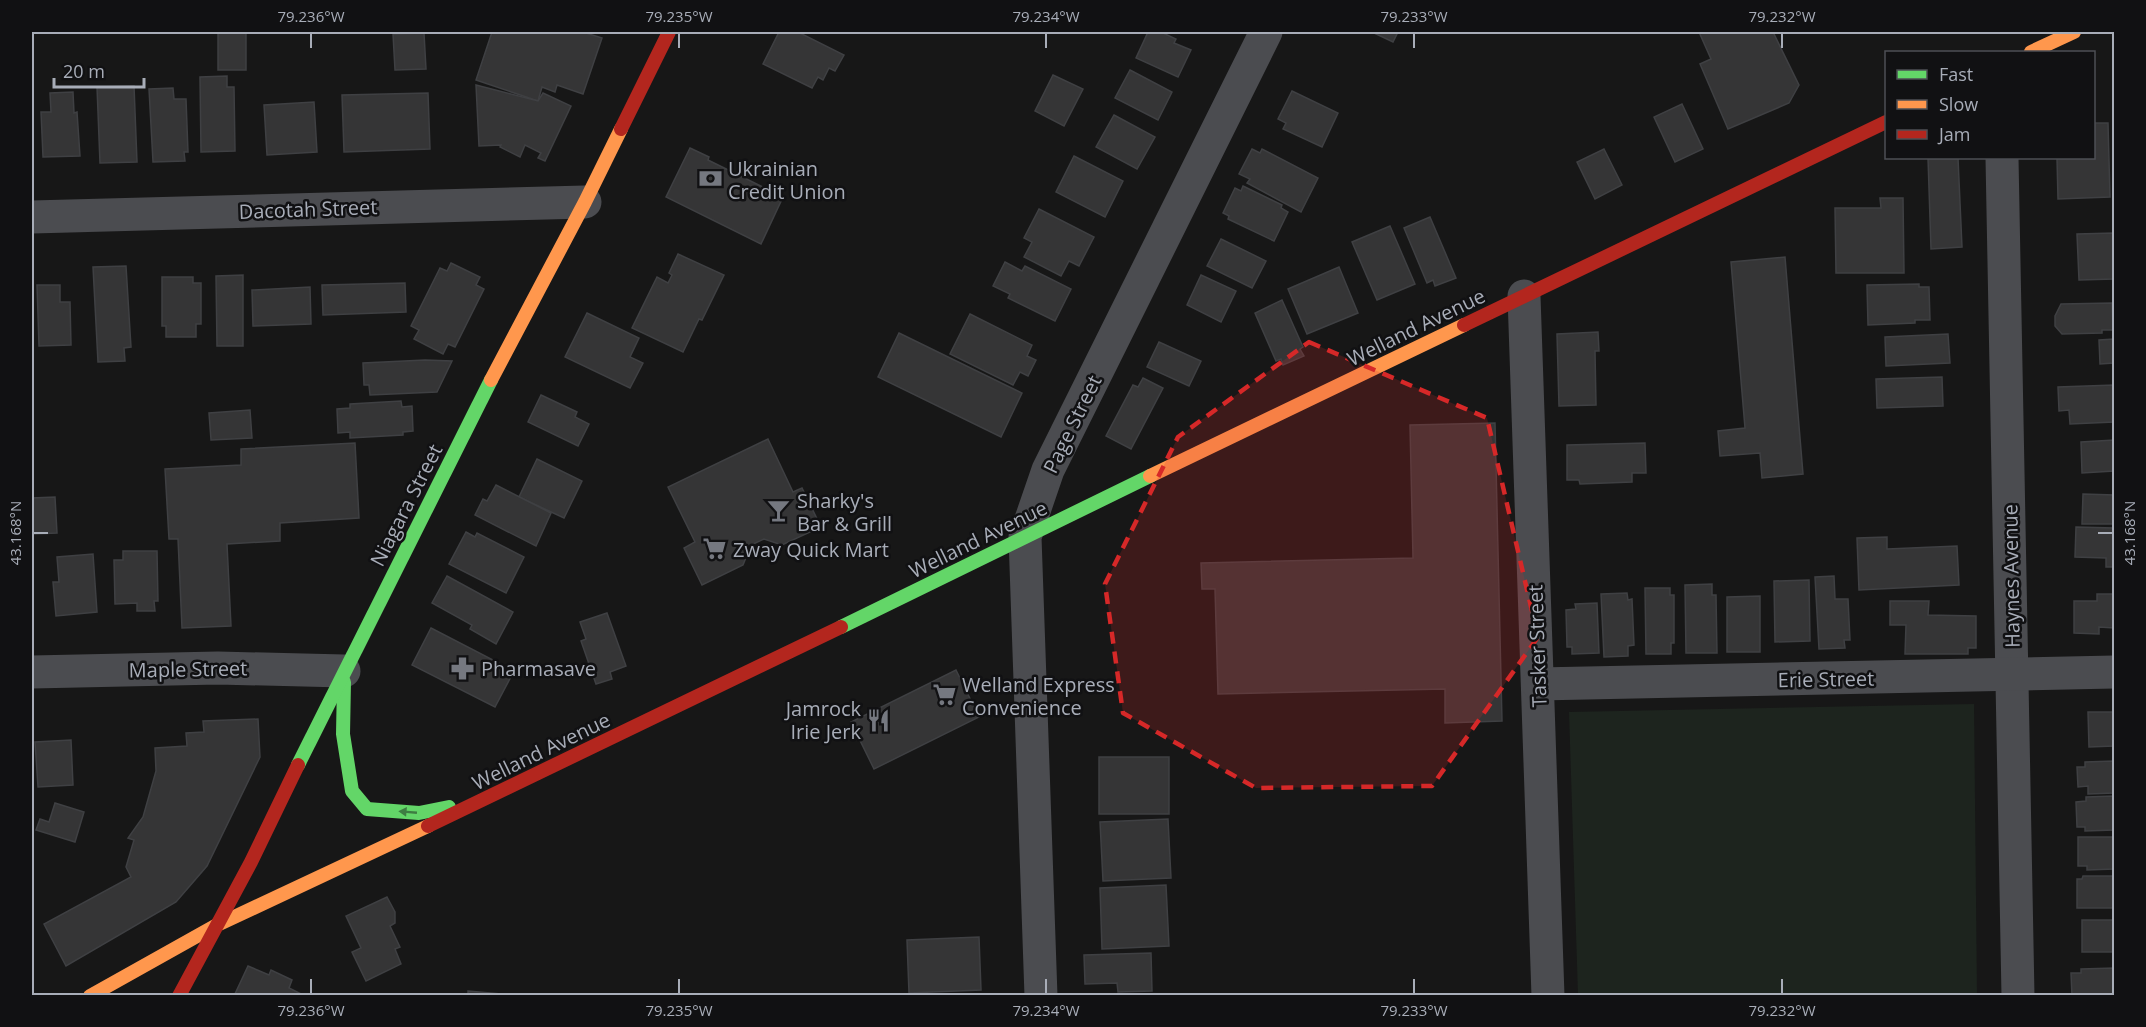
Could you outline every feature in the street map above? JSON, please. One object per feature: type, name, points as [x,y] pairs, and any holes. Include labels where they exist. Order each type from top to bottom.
[{"type":"main road","name":"Niagara Street","points":[[179,996],[251,862],[344,671],[669,32]]},
{"type":"main road","points":[[2033,51],[2074,32]]},
{"type":"main road","name":"Welland Avenue","points":[[90,996],[215,926],[486,799],[1885,123]]},
{"type":"main road","points":[[344,671],[343,735],[352,791],[367,809],[419,813],[486,799]]},
{"type":"street","name":"Page Street","points":[[1041,996],[1025,537],[1048,470],[1266,32]]},
{"type":"street","name":"Haynes Avenue","points":[[2002,159],[2018,996]]},
{"type":"street","name":"Dacotah Street","points":[[32,217],[585,201]]},
{"type":"street","name":"Tasker Street","points":[[1524,296],[1548,996]]},
{"type":"street","name":"Maple Street","points":[[32,672],[218,668],[344,671]]},
{"type":"street","name":"Erie Street","points":[[1538,684],[2013,676],[2115,672]]},
{"type":"highlighted area","points":[[1309,342],[1487,418],[1538,637],[1432,786],[1256,788],[1123,713],[1105,584],[1178,437]]},
{"type":"shaded area","points":[[1974,704],[1977,995],[1578,995],[1569,712]]},
{"type":"building","points":[[218,32],[246,32],[246,70],[218,70]]},
{"type":"building","points":[[492,32],[583,32],[602,38],[583,94],[557,85],[555,92],[542,87],[538,101],[476,80]]},
{"type":"building","points":[[779,32],[798,32],[844,55],[835,71],[829,68],[823,80],[818,77],[812,88],[763,64]]},
{"type":"building","points":[[1148,32],[1161,32],[1176,39],[1174,43],[1191,50],[1178,77],[1136,58]]},
{"type":"building","points":[[1372,32],[1398,32],[1393,42]]},
{"type":"building","points":[[1699,32],[1773,32],[1799,85],[1789,103],[1728,129],[1700,64],[1711,59]]},
{"type":"building","points":[[424,33],[426,69],[395,70],[393,34]]},
{"type":"building","points":[[1130,70],[1172,92],[1158,120],[1115,98]]},
{"type":"building","points":[[1053,75],[1083,89],[1064,126],[1035,111]]},
{"type":"building","points":[[227,76],[227,87],[234,87],[235,151],[201,152],[200,77]]},
{"type":"building","points":[[476,85],[538,101],[543,93],[571,106],[545,161],[538,158],[541,153],[525,145],[520,157],[500,147],[501,145],[479,146]]},
{"type":"building","points":[[134,86],[137,162],[100,163],[97,87]]},
{"type":"building","points":[[173,88],[174,99],[186,99],[188,152],[184,152],[185,161],[153,162],[149,89]]},
{"type":"building","points":[[1292,91],[1338,113],[1322,147],[1283,129],[1286,123],[1278,119]]},
{"type":"building","points":[[73,92],[74,113],[77,112],[80,156],[43,157],[41,112],[51,112],[50,93]]},
{"type":"building","points":[[428,93],[430,149],[344,152],[342,95]]},
{"type":"building","points":[[314,102],[317,152],[267,155],[264,105]]},
{"type":"building","points":[[1682,104],[1703,149],[1675,162],[1654,117]]},
{"type":"building","points":[[1114,115],[1155,137],[1137,169],[1096,147]]},
{"type":"building","points":[[2095,123],[2108,123],[2110,197],[2058,199],[2057,159],[2095,159]]},
{"type":"building","name":"Ukrainian Credit Union","points":[[690,148],[709,157],[708,160],[783,197],[761,244],[666,197]]},
{"type":"building","points":[[1252,149],[1260,153],[1262,149],[1318,178],[1301,212],[1247,183],[1250,179],[1239,174]]},
{"type":"building","points":[[1604,149],[1622,185],[1595,199],[1577,162]]},
{"type":"building","points":[[1074,156],[1123,181],[1105,217],[1056,192]]},
{"type":"building","points":[[1928,159],[1958,159],[1962,247],[1931,249]]},
{"type":"building","points":[[1243,186],[1282,205],[1281,208],[1288,212],[1274,241],[1228,219],[1229,216],[1223,213],[1235,188],[1241,191]]},
{"type":"building","points":[[1880,198],[1903,198],[1904,273],[1836,273],[1835,208],[1881,208]]},
{"type":"building","points":[[1039,209],[1094,237],[1079,266],[1069,261],[1061,276],[1024,257],[1032,242],[1024,238]]},
{"type":"building","points":[[1430,217],[1456,278],[1435,286],[1433,280],[1427,283],[1404,228]]},
{"type":"building","points":[[1390,226],[1415,284],[1377,300],[1352,242]]},
{"type":"building","points":[[2114,233],[2114,279],[2079,280],[2077,234]]},
{"type":"building","points":[[1221,239],[1266,261],[1252,288],[1207,266]]},
{"type":"building","points":[[678,254],[724,275],[683,352],[632,328],[657,277],[668,283],[672,275],[669,273]]},
{"type":"building","points":[[1785,257],[1803,474],[1762,478],[1760,453],[1720,456],[1718,431],[1745,428],[1731,262]]},
{"type":"building","points":[[1005,262],[1022,271],[1025,266],[1071,289],[1055,321],[1008,298],[1010,294],[993,286]]},
{"type":"building","points":[[451,263],[480,277],[476,285],[484,289],[455,347],[448,344],[443,354],[414,339],[419,330],[411,326],[440,268],[447,271]]},
{"type":"building","points":[[126,266],[131,347],[124,348],[125,361],[98,362],[93,267]]},
{"type":"building","points":[[1339,267],[1358,313],[1307,334],[1288,289]]},
{"type":"building","points":[[243,275],[243,346],[217,346],[216,276]]},
{"type":"building","points":[[1201,275],[1236,291],[1221,322],[1187,305]]},
{"type":"building","points":[[162,277],[193,277],[193,283],[201,283],[201,324],[196,324],[196,337],[166,337],[166,326],[162,326]]},
{"type":"building","points":[[405,283],[406,312],[323,315],[322,285]]},
{"type":"building","points":[[1919,284],[1919,287],[1929,287],[1930,320],[1868,325],[1867,285]]},
{"type":"building","points":[[37,285],[60,285],[60,302],[70,302],[71,345],[39,346]]},
{"type":"building","points":[[310,287],[311,324],[253,326],[252,290]]},
{"type":"building","points":[[1282,300],[1303,347],[1300,349],[1304,356],[1283,365],[1281,359],[1276,361],[1255,313]]},
{"type":"building","points":[[2112,303],[2113,330],[2102,330],[2102,333],[2062,334],[2055,326],[2055,316],[2061,304]]},
{"type":"building","points":[[587,313],[639,338],[630,357],[643,363],[630,388],[565,357]]},
{"type":"building","points":[[970,314],[1032,345],[1027,356],[1036,360],[1028,376],[1020,372],[1013,385],[950,354]]},
{"type":"building","points":[[1598,332],[1599,351],[1595,351],[1596,405],[1559,406],[1557,334]]},
{"type":"building","points":[[899,333],[1022,393],[1001,437],[878,377]]},
{"type":"building","points":[[1948,334],[1950,363],[1886,366],[1885,337]]},
{"type":"building","points":[[2114,339],[2114,363],[2100,364],[2099,340]]},
{"type":"building","points":[[1159,342],[1201,361],[1189,386],[1147,367]]},
{"type":"building","points":[[452,361],[437,392],[370,395],[369,385],[364,385],[363,363]]},
{"type":"building","points":[[1942,377],[1943,406],[1877,408],[1876,379]]},
{"type":"building","points":[[1143,378],[1163,388],[1131,449],[1106,436],[1133,385],[1138,387]]},
{"type":"building","points":[[2114,385],[2114,422],[2070,424],[2069,410],[2059,411],[2058,387]]},
{"type":"building","points":[[541,395],[577,412],[575,417],[589,424],[578,446],[528,422]]},
{"type":"building","points":[[401,401],[402,407],[412,406],[413,431],[403,432],[403,435],[350,438],[350,432],[338,433],[337,409],[350,408],[350,404]]},
{"type":"building","points":[[250,410],[252,438],[211,440],[209,413]]},
{"type":"building","points":[[1495,423],[1502,721],[1445,723],[1445,689],[1218,694],[1215,589],[1202,589],[1201,563],[1413,558],[1410,425]]},
{"type":"building","points":[[768,439],[793,492],[802,488],[821,527],[782,545],[764,539],[751,545],[743,565],[702,585],[684,548],[695,542],[668,487]]},
{"type":"building","points":[[2114,440],[2114,471],[2082,473],[2081,442]]},
{"type":"building","points":[[355,443],[359,518],[280,523],[280,541],[227,544],[231,626],[182,628],[178,539],[169,539],[165,469],[241,465],[241,449]]},
{"type":"building","points":[[1645,443],[1646,473],[1632,473],[1632,482],[1580,484],[1579,480],[1567,480],[1567,445]]},
{"type":"building","points":[[537,459],[582,481],[564,518],[519,497]]},
{"type":"building","points":[[496,485],[551,513],[536,546],[475,515],[483,499],[487,501]]},
{"type":"building","points":[[2083,494],[2114,495],[2114,524],[2082,524]]},
{"type":"building","points":[[55,497],[57,533],[32,534],[32,498]]},
{"type":"building","points":[[2076,527],[2114,528],[2114,567],[2106,567],[2106,558],[2075,557]]},
{"type":"building","points":[[466,532],[475,537],[477,533],[524,557],[506,593],[449,564]]},
{"type":"building","points":[[1887,537],[1887,549],[1957,546],[1959,585],[1859,590],[1857,538]]},
{"type":"building","points":[[123,551],[157,551],[158,601],[154,601],[155,611],[137,611],[137,603],[115,604],[114,560],[123,560]]},
{"type":"building","points":[[93,554],[97,612],[56,616],[53,582],[59,582],[57,557]]},
{"type":"building","points":[[447,576],[513,612],[496,644],[470,629],[472,625],[432,603]]},
{"type":"building","points":[[1834,576],[1835,599],[1848,599],[1850,640],[1844,640],[1845,648],[1819,649],[1815,577]]},
{"type":"building","points":[[1809,580],[1810,641],[1775,642],[1774,581]]},
{"type":"building","points":[[1712,584],[1712,595],[1716,595],[1717,653],[1686,653],[1685,585]]},
{"type":"building","points":[[1645,588],[1670,588],[1670,595],[1674,595],[1674,643],[1671,643],[1671,654],[1646,654]]},
{"type":"building","points":[[1627,593],[1628,600],[1632,599],[1634,645],[1628,646],[1628,656],[1604,657],[1601,594]]},
{"type":"building","points":[[2097,594],[2113,594],[2114,628],[2099,627],[2099,634],[2074,633],[2074,601],[2097,601]]},
{"type":"building","points":[[1760,596],[1760,652],[1727,652],[1727,597]]},
{"type":"building","points":[[1890,601],[1929,601],[1928,615],[1976,616],[1976,648],[1968,648],[1968,654],[1905,654],[1906,625],[1890,625]]},
{"type":"building","points":[[1597,603],[1599,653],[1572,654],[1572,647],[1567,647],[1566,610],[1576,609],[1575,604]]},
{"type":"building","points":[[607,613],[626,666],[610,672],[612,679],[596,684],[581,641],[586,639],[580,622]]},
{"type":"building","name":"Pharmasave","points":[[431,628],[514,671],[495,707],[412,665]]},
{"type":"building","points":[[956,670],[979,717],[874,769],[851,722]]},
{"type":"building","points":[[2088,712],[2114,712],[2114,746],[2089,747]]},
{"type":"building","points":[[258,719],[260,757],[207,866],[176,902],[66,966],[44,924],[131,877],[126,867],[134,840],[128,838],[143,817],[156,771],[155,748],[187,746],[186,733],[204,732],[203,721]]},
{"type":"building","points":[[71,740],[73,785],[38,787],[35,742]]},
{"type":"building","points":[[1099,757],[1169,757],[1169,814],[1099,814]]},
{"type":"building","points":[[2114,761],[2114,793],[2088,794],[2088,786],[2078,787],[2077,767],[2085,767],[2085,762]]},
{"type":"building","points":[[2114,796],[2114,830],[2085,831],[2085,827],[2077,827],[2076,802],[2086,801],[2086,797]]},
{"type":"building","points":[[55,803],[84,812],[75,842],[36,830],[40,819],[49,822]]},
{"type":"building","points":[[1168,819],[1171,878],[1103,881],[1100,822]]},
{"type":"building","points":[[2078,837],[2114,837],[2114,869],[2087,870],[2087,866],[2078,866]]},
{"type":"building","points":[[2083,876],[2114,876],[2114,908],[2077,908],[2077,879],[2082,879]]},
{"type":"building","points":[[1166,885],[1169,946],[1102,949],[1100,888]]},
{"type":"building","points":[[387,897],[395,912],[395,923],[390,926],[400,947],[395,949],[401,964],[366,981],[352,952],[361,948],[346,916]]},
{"type":"building","points":[[2082,920],[2114,920],[2114,952],[2082,952]]},
{"type":"building","points":[[979,937],[981,990],[909,993],[907,940]]},
{"type":"building","points":[[1151,953],[1152,991],[1118,992],[1117,983],[1085,984],[1084,955]]},
{"type":"building","points":[[248,966],[269,975],[271,970],[292,980],[289,988],[305,996],[234,996]]},
{"type":"building","points":[[2114,968],[2114,996],[2072,996],[2071,973],[2081,973],[2081,969]]},
{"type":"building","points":[[468,991],[524,996],[468,996]]},
{"type":"traffic: fast","points":[[298,765],[491,380]]},
{"type":"traffic: fast","points":[[841,627],[1150,476]]},
{"type":"traffic: fast","points":[[344,682],[343,734],[352,791],[367,809],[419,813],[449,807]]},
{"type":"traffic: slow","points":[[2033,51],[2074,32]]},
{"type":"traffic: slow","points":[[491,380],[621,129]]},
{"type":"traffic: slow","points":[[1150,476],[1464,325]]},
{"type":"traffic: slow","points":[[90,996],[215,926],[428,826]]},
{"type":"traffic: jam","points":[[621,129],[669,32]]},
{"type":"traffic: jam","points":[[1464,325],[1885,122]]},
{"type":"traffic: jam","points":[[428,826],[841,627]]},
{"type":"traffic: jam","points":[[179,996],[251,862],[298,765]]},
{"type":"place","name":"Ukrainian Credit Union","points":[[710,179]]},
{"type":"place","name":"Sharky's Bar & Grill","points":[[779,511]]},
{"type":"place","name":"Zway Quick Mart","points":[[715,549]]},
{"type":"place","name":"Pharmasave","points":[[463,668]]},
{"type":"place","name":"Welland Express Convenience","points":[[944,695]]},
{"type":"place","name":"Jamrock Irie Jerk","points":[[879,720]]}]
